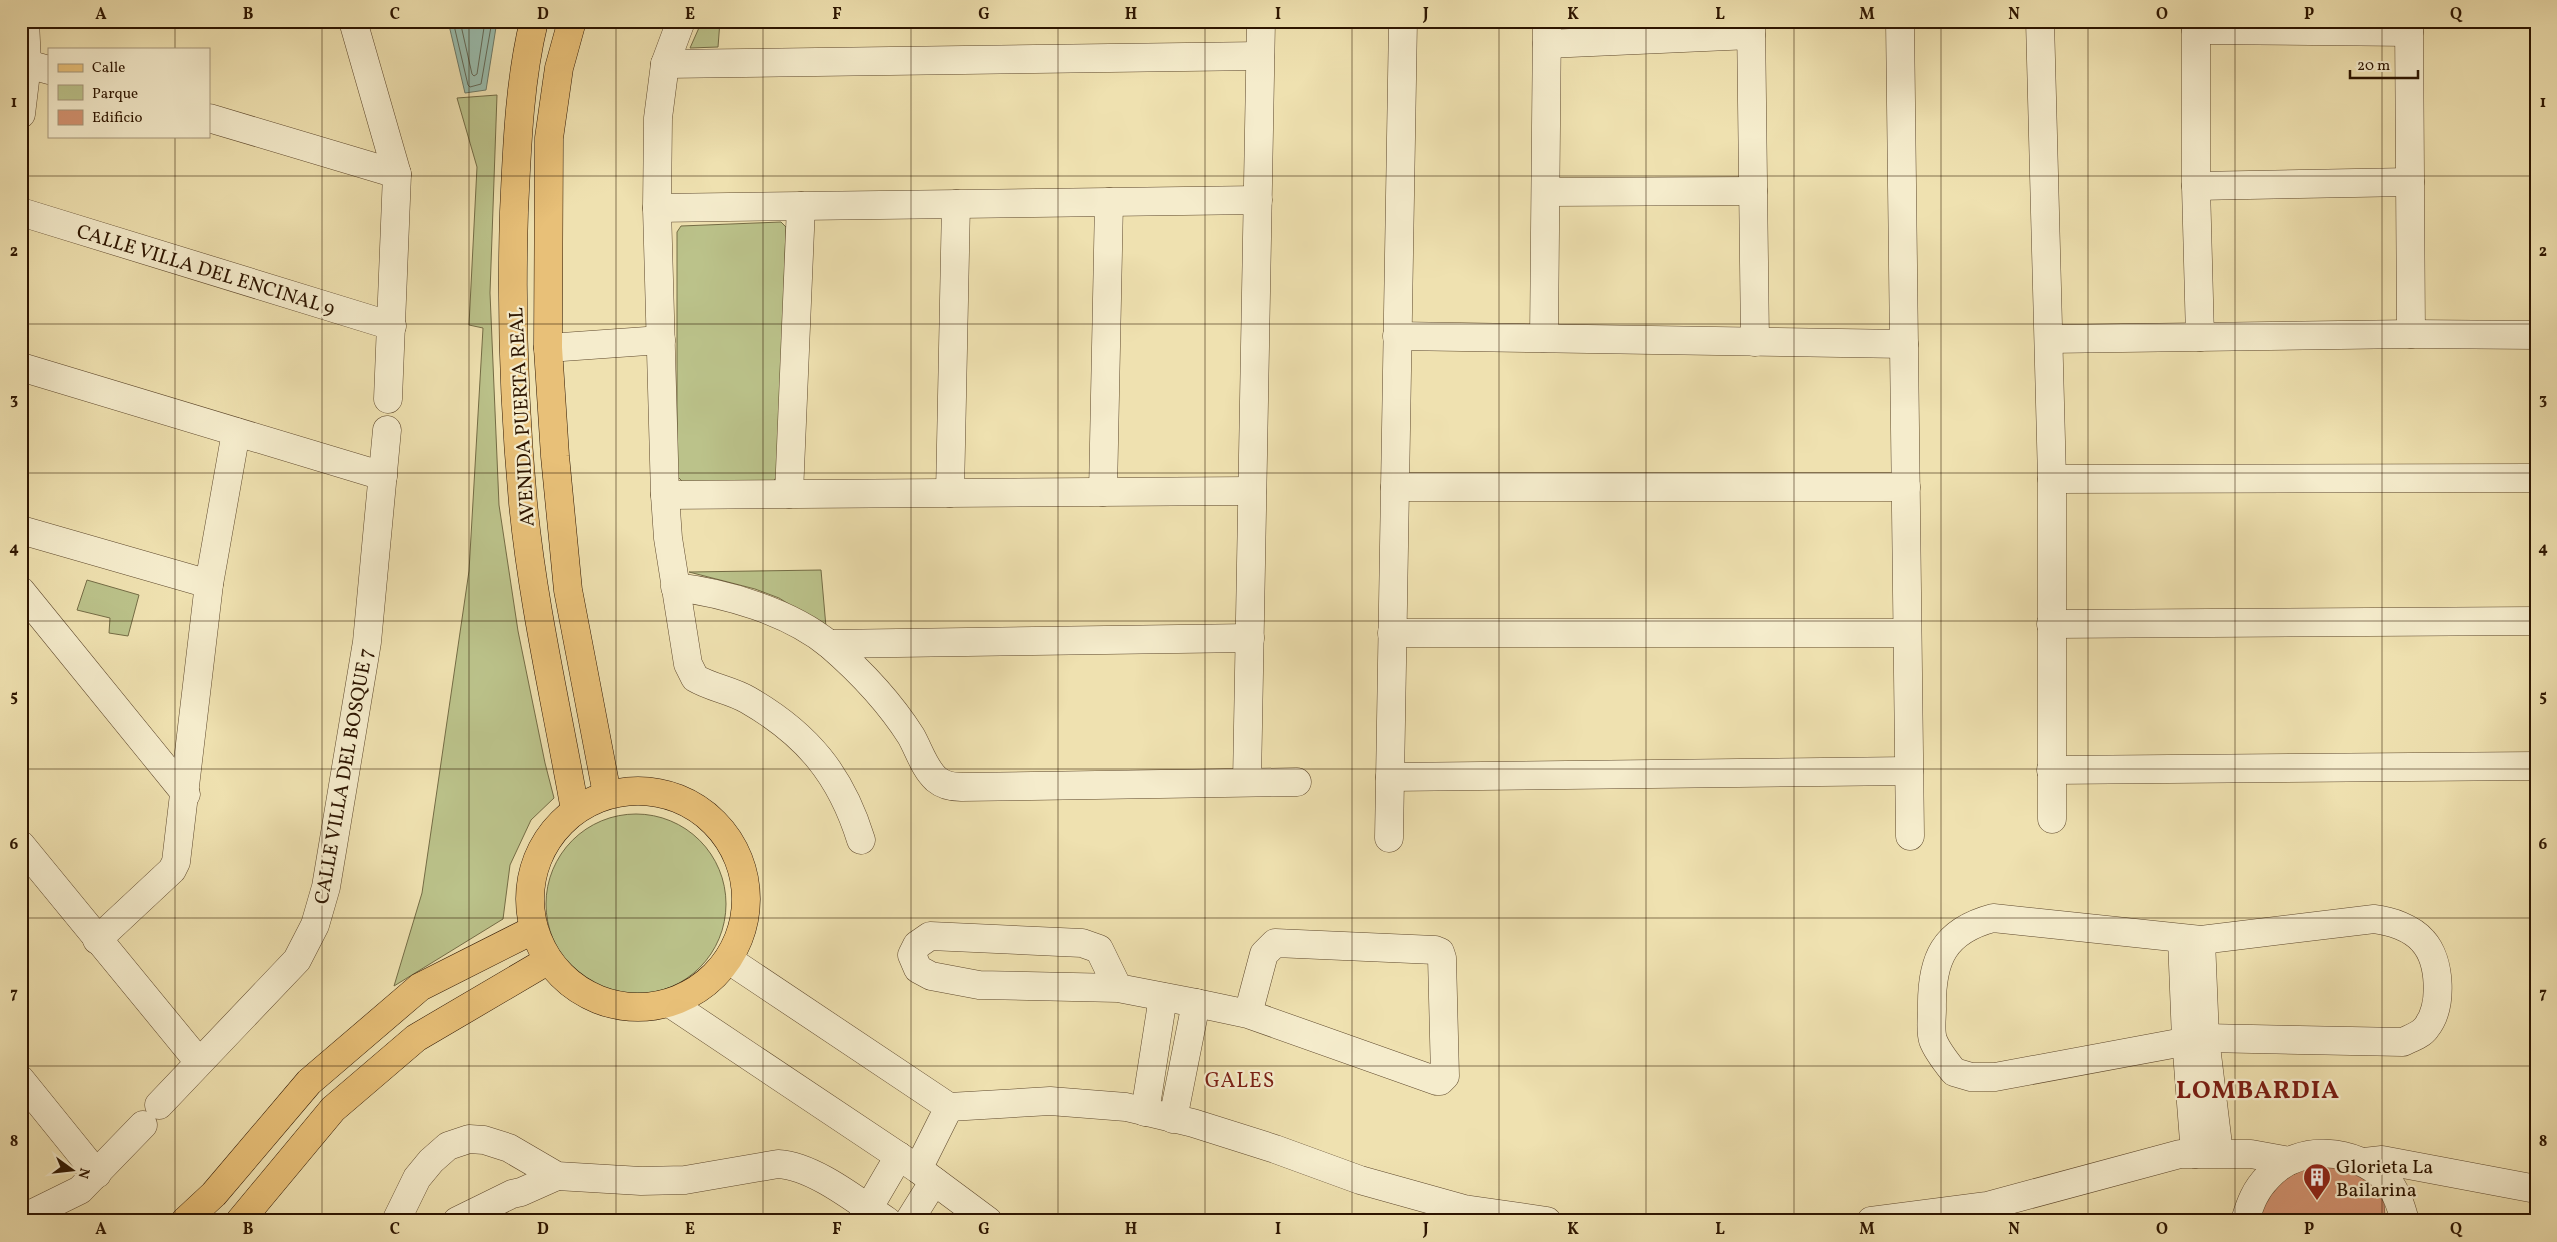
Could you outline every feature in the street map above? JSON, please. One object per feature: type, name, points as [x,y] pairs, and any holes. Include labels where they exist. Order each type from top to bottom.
[{"type":"main road","name":"AVENIDA PUERTA REAL","points":[[534,21],[517,140],[513,254],[516,411],[523,504],[534,583],[575,810]]},
{"type":"main road","name":"AVENIDA PUERTA REAL","points":[[572,21],[558,68],[549,138],[548,341],[555,456],[568,590],[607,794]]},
{"type":"main road","points":[[644,790],[681,799],[713,820],[736,850],[746,887],[744,925],[729,960],[704,987],[671,1004],[636,1009],[602,1003],[571,987],[547,961],[533,930],[529,897],[535,863],[551,833],[575,810],[607,794],[644,790]]},
{"type":"main road","points":[[185,1221],[214,1194],[309,1082],[420,987],[533,930]]},
{"type":"main road","points":[[240,1221],[333,1109],[416,1038],[547,961]]},
{"type":"street","points":[[21,114],[38,67],[25,21]]},
{"type":"street","points":[[353,21],[397,174],[388,399]]},
{"type":"street","points":[[681,21],[665,64],[658,118],[657,208],[665,495],[675,587],[688,664],[695,678],[748,700],[792,729],[816,754],[837,783],[852,808],[861,840]]},
{"type":"street","points":[[1247,782],[1261,21]]},
{"type":"street","points":[[1389,838],[1403,21]]},
{"type":"street","points":[[1900,21],[1910,836]]},
{"type":"street","points":[[2040,21],[2052,479],[2052,819]]},
{"type":"street","points":[[2200,337],[2196,186],[2196,26],[2409,26],[2411,334]]},
{"type":"street","points":[[1544,338],[1547,33],[1751,28],[1755,342]]},
{"type":"street","points":[[665,64],[1260,56]]},
{"type":"street","points":[[210,118],[397,174]]},
{"type":"street","points":[[2196,186],[2410,182]]},
{"type":"street","points":[[1546,192],[1753,191]]},
{"type":"street","points":[[657,208],[1258,200]]},
{"type":"street","points":[[1103,492],[1109,202]]},
{"type":"street","points":[[950,493],[956,204]]},
{"type":"street","points":[[790,494],[800,206]]},
{"type":"street","name":"CALLE VILLA DEL ENCINAL 9","points":[[21,212],[392,326]]},
{"type":"street","points":[[548,341],[661,331]]},
{"type":"street","points":[[2048,339],[2411,334],[2536,335]]},
{"type":"street","points":[[1397,336],[1904,344]]},
{"type":"street","points":[[21,367],[384,476]]},
{"type":"street","name":"CALLE VILLA DEL BOSQUE 7","points":[[21,1219],[80,1190],[97,1174],[199,1062],[297,960],[315,924],[326,887],[368,642],[387,430]]},
{"type":"street","points":[[97,940],[172,870],[176,862],[186,794],[209,584],[236,432]]},
{"type":"street","points":[[2052,479],[2536,478]]},
{"type":"street","points":[[1395,487],[1906,487]]},
{"type":"street","points":[[665,495],[1252,491]]},
{"type":"street","points":[[21,530],[209,584]]},
{"type":"street","points":[[675,587],[736,598],[797,624],[829,644],[860,673],[890,707],[911,736],[930,772],[943,784],[960,787],[1297,782]]},
{"type":"street","points":[[21,591],[186,794]]},
{"type":"street","points":[[2051,624],[2536,622]]},
{"type":"street","points":[[1392,633],[1907,633]]},
{"type":"street","points":[[829,644],[1250,638]]},
{"type":"street","points":[[2052,770],[2536,766]]},
{"type":"street","points":[[1390,777],[1910,770]]},
{"type":"street","points":[[21,845],[199,1062]]},
{"type":"street","points":[[1994,918],[2191,939],[2374,919],[2387,921],[2409,930],[2423,940],[2433,955],[2437,996],[2435,1012],[2426,1028],[2420,1034],[2403,1042],[2195,1038],[1995,1077],[1971,1077],[1954,1072],[1933,1039],[1932,996],[1934,970],[1944,946],[1959,931],[1974,923],[1994,918]]},
{"type":"street","points":[[1118,988],[1103,954],[1092,945],[930,936],[917,945],[912,955],[914,963],[923,973],[962,983],[1118,988],[1248,1014],[1437,1081],[1440,1081],[1445,1076],[1442,958],[1440,952],[1435,950],[1275,943],[1264,954],[1248,1014]]},
{"type":"street","points":[[2191,939],[2195,1038],[2207,1154]]},
{"type":"street","points":[[729,960],[949,1107],[1050,1101],[1126,1108],[1173,1119],[1275,1149],[1360,1180],[1454,1206],[1547,1221]]},
{"type":"street","points":[[1145,1112],[1163,997]]},
{"type":"street","points":[[1173,1119],[1196,1003]]},
{"type":"street","points":[[671,1004],[917,1168],[988,1221]]},
{"type":"street","points":[[21,1080],[97,1174]]},
{"type":"street","points":[[457,1221],[512,1194],[557,1176],[642,1181],[685,1180],[778,1164],[789,1164],[827,1182],[872,1217],[917,1168],[949,1107]]},
{"type":"street","points":[[396,1221],[417,1178],[431,1161],[448,1146],[462,1140],[484,1140],[510,1148],[557,1176]]},
{"type":"street","points":[[2245,1221],[2253,1196],[2268,1176],[2289,1161],[2314,1153],[2340,1154],[2364,1162],[2386,1180],[2401,1204],[2404,1221]]},
{"type":"street","points":[[1871,1221],[1987,1206],[2180,1154],[2251,1154],[2289,1161]]},
{"type":"street","points":[[2364,1162],[2382,1160],[2536,1189]]},
{"type":"street","points":[[909,1221],[917,1168]]},
{"type":"green space","points":[[702,21],[720,21],[718,47],[690,48]]},
{"type":"green space","points":[[497,95],[490,293],[499,505],[518,631],[554,798],[531,820],[510,865],[503,919],[394,986],[422,893],[469,571],[483,328],[469,325],[477,167],[457,98]]},
{"type":"green space","points":[[781,222],[786,227],[778,475],[772,483],[684,483],[677,476],[677,232],[681,226]]},
{"type":"green space","points":[[821,570],[826,627],[779,598],[755,589],[689,572]]},
{"type":"green space","points":[[87,580],[139,595],[128,636],[109,633],[110,618],[77,610]]},
{"type":"green space","points":[[627,814],[645,814],[670,821],[686,829],[700,840],[711,854],[719,870],[726,895],[726,913],[719,938],[711,954],[700,968],[686,979],[662,990],[645,994],[627,994],[610,990],[586,979],[566,961],[550,930],[546,913],[546,895],[550,878],[561,854],[579,834],[610,818]]},
{"type":"water","points":[[448,21],[497,21],[486,90],[465,93]]},
{"type":"building","name":"Glorieta La Bailarina","points":[[2312,1149],[2335,1153],[2355,1166],[2375,1187],[2384,1203],[2384,1221],[2252,1221],[2267,1172],[2285,1153]]},
{"type":"place","name":"Glorieta La Bailarina","points":[[2317,1201]]},
{"type":"district","name":"GALES","points":[[1240,1080]]},
{"type":"district","name":"LOMBARDIA","points":[[2258,1089]]}]
